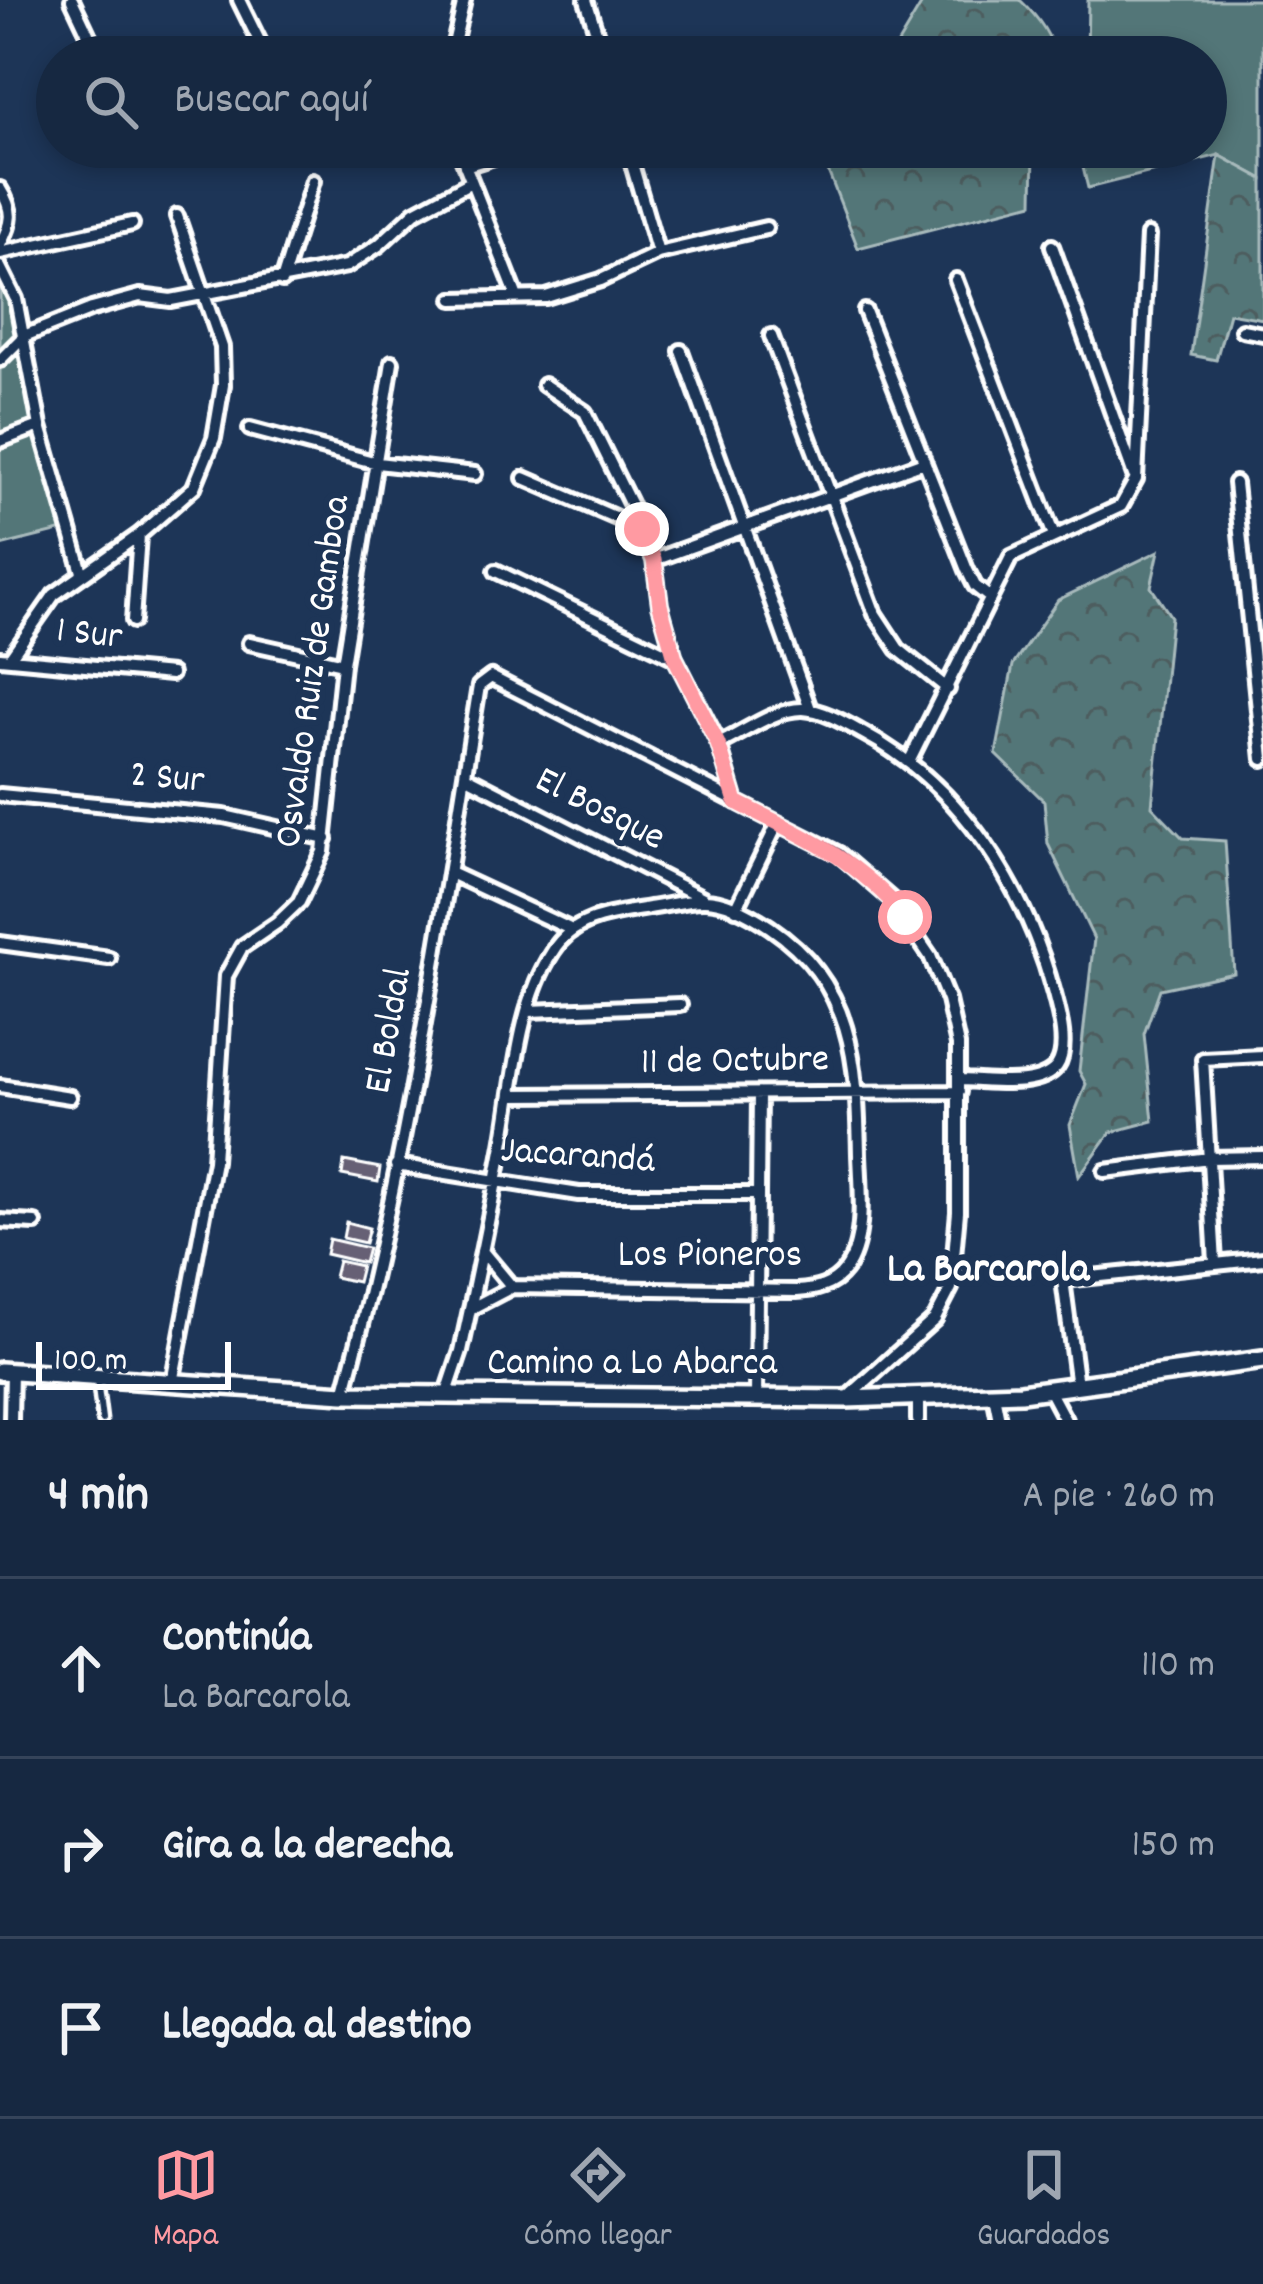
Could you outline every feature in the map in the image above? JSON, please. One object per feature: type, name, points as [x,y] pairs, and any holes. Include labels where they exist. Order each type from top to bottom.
[{"type":"main road","name":"Camino a Lo Abarca","points":[[6,1371],[344,1394],[846,1399],[1048,1390],[1263,1360]]},
{"type":"street","points":[[72,0],[89,36]]},
{"type":"street","points":[[239,0],[256,36]]},
{"type":"street","points":[[456,36],[464,0]]},
{"type":"street","points":[[586,0],[597,36]]},
{"type":"street","points":[[466,168],[517,297]]},
{"type":"street","points":[[633,168],[658,253]]},
{"type":"street","points":[[282,281],[313,181]]},
{"type":"street","points":[[0,360],[24,336],[92,309],[140,296],[171,300],[347,266],[415,212],[471,182]]},
{"type":"street","points":[[0,189],[12,208],[0,249]]},
{"type":"street","points":[[5,658],[53,595],[139,535],[194,487],[214,438],[223,385],[222,347],[177,216]]},
{"type":"street","points":[[0,249],[132,224]]},
{"type":"street","points":[[453,299],[546,297],[601,280],[658,253],[766,228]]},
{"type":"street","points":[[909,762],[1011,557],[1121,506],[1136,479],[1148,235]]},
{"type":"street","points":[[1052,246],[1136,479]]},
{"type":"street","points":[[0,266],[16,298],[40,426],[82,572]]},
{"type":"street","points":[[956,280],[1054,536]]},
{"type":"street","points":[[865,311],[972,580],[989,597]]},
{"type":"street","points":[[1242,330],[1263,334]]},
{"type":"street","points":[[771,336],[875,614],[898,649],[948,689]]},
{"type":"street","points":[[681,351],[810,709],[791,710],[718,744]]},
{"type":"street","name":"Osvaldo Ruiz de Gamboa","points":[[172,1383],[214,1162],[226,976],[242,947],[278,923],[308,889],[326,839],[343,664],[392,362]]},
{"type":"street","points":[[544,385],[585,412],[642,529],[654,560],[675,658],[718,744],[736,802],[839,854],[875,883],[930,956],[948,1000],[958,1045],[959,1086],[958,1212],[948,1298],[926,1328],[846,1399]]},
{"type":"street","points":[[0,441],[40,426]]},
{"type":"street","points":[[250,429],[377,463],[475,474]]},
{"type":"street","points":[[654,560],[923,462]]},
{"type":"street","points":[[524,478],[642,529]]},
{"type":"street","points":[[1234,483],[1263,759]]},
{"type":"street","points":[[133,621],[139,535]]},
{"type":"street","points":[[496,571],[675,658]]},
{"type":"street","points":[[249,643],[343,664]]},
{"type":"street","name":"1 Sur","points":[[5,658],[171,674]]},
{"type":"street","name":"El Boldal","points":[[344,1394],[396,1166],[479,686],[486,677],[736,802]]},
{"type":"street","name":"11 de Octubre","points":[[512,1095],[759,1094],[959,1086],[1045,1076],[1062,1056],[1060,1022],[1046,968],[992,852],[955,804],[909,762],[852,727],[810,709]]},
{"type":"street","name":"El Bosque","points":[[464,776],[706,899]]},
{"type":"street","name":"2 Sur","points":[[0,796],[224,816],[326,839]]},
{"type":"street","points":[[736,909],[778,823]]},
{"type":"street","points":[[446,1396],[470,1310],[529,1011],[551,953],[572,930],[450,873]]},
{"type":"street","name":"Los Pioneros","points":[[470,1310],[512,1287],[822,1287],[842,1274],[852,1259],[859,1215],[858,1092],[848,1028],[825,981],[790,942],[736,909],[706,899],[603,916],[572,930]]},
{"type":"street","points":[[0,943],[109,958]]},
{"type":"street","points":[[529,1011],[680,1005]]},
{"type":"street","points":[[1215,1263],[1202,1059],[1263,1056]]},
{"type":"street","points":[[0,1085],[70,1097]]},
{"type":"street","points":[[756,1398],[759,1094]]},
{"type":"street","points":[[1105,1171],[1208,1157],[1263,1157]]},
{"type":"street","name":"Jacarandá","points":[[396,1166],[579,1194],[757,1194]]},
{"type":"street","points":[[0,1221],[35,1223]]},
{"type":"street","points":[[482,1251],[512,1287]]},
{"type":"street","points":[[1077,1386],[1063,1280],[1263,1259]]},
{"type":"street","points":[[6,1371],[11,1420]]},
{"type":"street","points":[[1048,1390],[1065,1420]]},
{"type":"street","points":[[994,1395],[998,1420]]},
{"type":"street","points":[[918,1397],[918,1420]]},
{"type":"lane","points":[[97,1376],[101,1420]]},
{"type":"green space","points":[[924,0],[1020,0],[1048,36],[903,36]]},
{"type":"green space","points":[[1088,0],[1263,0],[1263,179],[1227,159],[1227,36],[1087,36]]},
{"type":"green space","points":[[1227,159],[1263,179],[1263,319],[1229,313],[1216,360],[1191,355],[1217,168],[1227,168]]},
{"type":"green space","points":[[827,168],[1034,168],[1033,203],[858,248]]},
{"type":"green space","points":[[1083,168],[1167,168],[1088,188]]},
{"type":"green space","points":[[0,273],[12,300],[34,421],[64,530],[0,546]]},
{"type":"green space","points":[[1159,551],[1151,587],[1171,617],[1152,806],[1183,838],[1225,841],[1234,973],[1160,989],[1144,1034],[1153,1121],[1111,1132],[1079,1176],[1070,1125],[1086,1084],[1079,1071],[1094,939],[1048,844],[1044,801],[996,754],[1013,665],[1058,600]]},
{"type":"building","points":[[344,1161],[380,1168],[378,1182],[342,1175]]},
{"type":"building","points":[[346,1222],[369,1228],[365,1243],[343,1238]]},
{"type":"building","points":[[329,1239],[368,1248],[364,1263],[326,1254]]},
{"type":"building","points":[[338,1261],[361,1266],[357,1282],[334,1277]]},
{"type":"district","name":"La Barcarola","points":[[988,1272]]},
{"type":"route","points":[[642,529],[654,560],[675,658],[718,744],[736,802],[839,854],[875,883],[905,917]]}]
